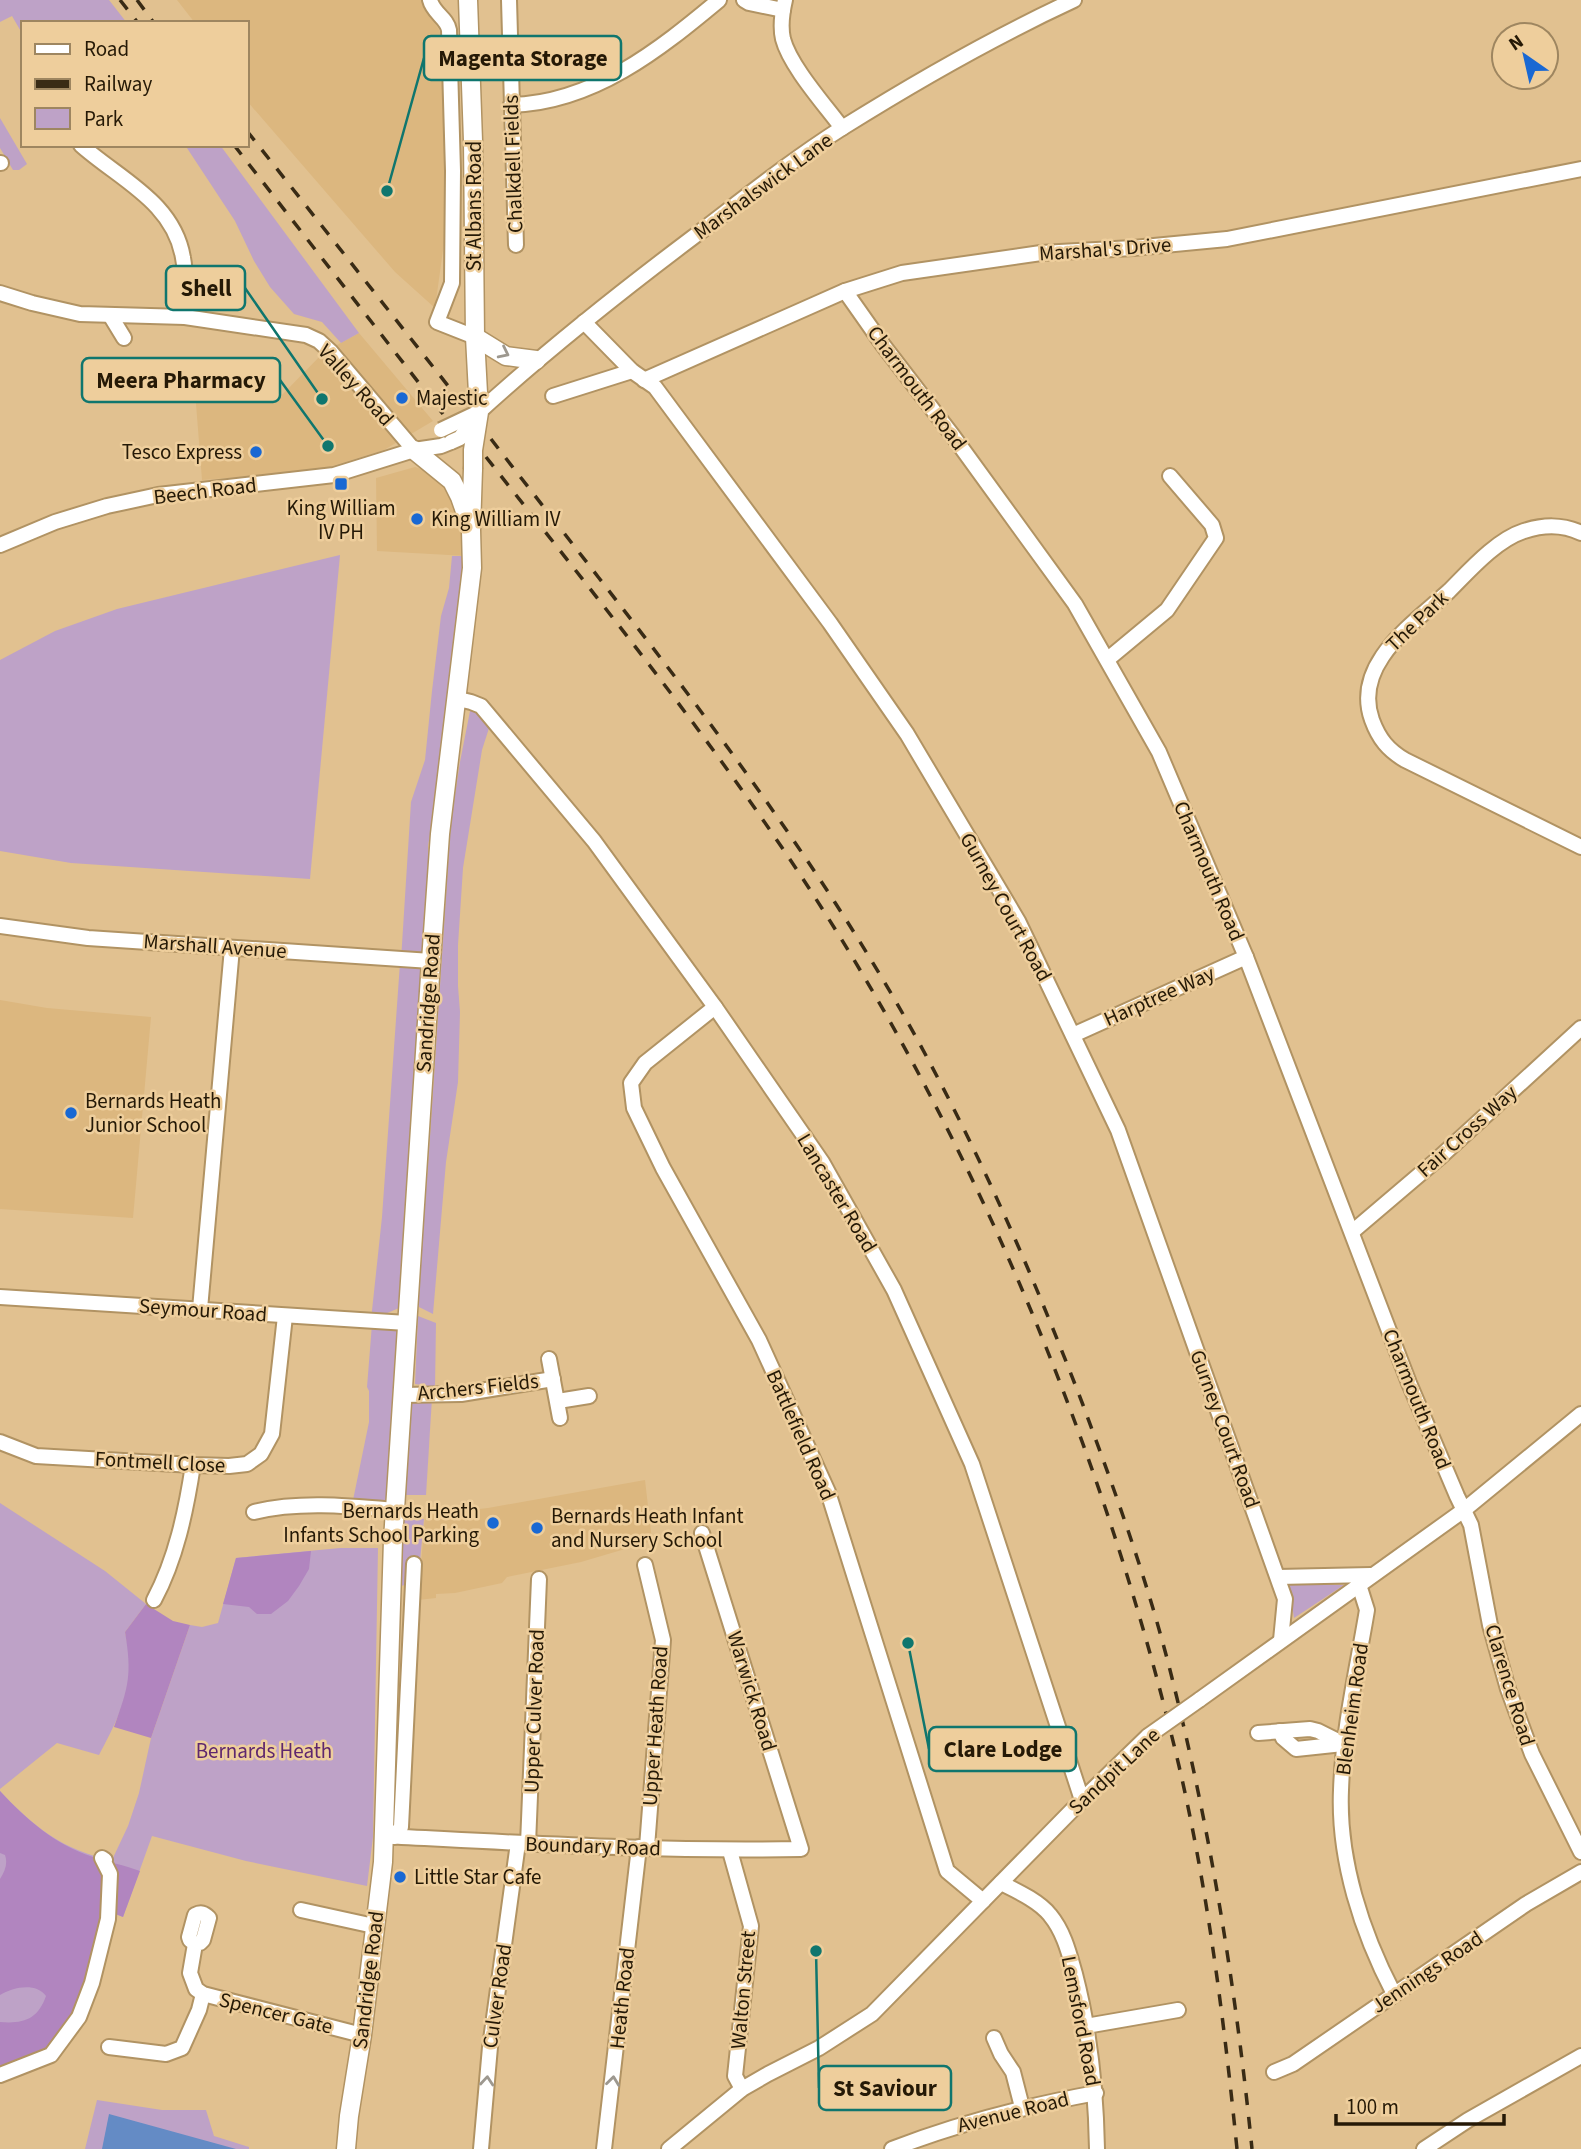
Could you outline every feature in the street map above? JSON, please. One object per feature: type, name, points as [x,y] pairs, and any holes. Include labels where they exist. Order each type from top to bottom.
[{"type":"main road","name":"St Albans Road","points":[[468,0],[475,337],[481,406]]},
{"type":"main road","points":[[475,337],[506,356],[536,360]]},
{"type":"main road","name":"Sandridge Road","points":[[346,2149],[374,1926],[389,1837],[387,1726],[402,1395],[440,834],[472,568],[473,450],[481,406]]},
{"type":"main road","points":[[414,450],[452,481],[471,530]]},
{"type":"street","points":[[430,0],[436,13],[448,24],[449,30],[453,171],[452,284],[437,322],[475,337]]},
{"type":"street","name":"Chalkdell Fields","points":[[509,0],[516,245]]},
{"type":"street","points":[[511,105],[534,105],[568,97],[596,86],[668,42],[719,0]]},
{"type":"street","points":[[744,0],[749,3],[784,5],[781,22],[783,40],[793,61],[842,128]]},
{"type":"street","name":"Marshalswick Lane","points":[[481,406],[584,322],[766,181],[842,128],[983,46],[1074,0]]},
{"type":"street","points":[[84,147],[132,183],[161,209],[167,218],[175,232],[184,260],[185,317]]},
{"type":"street","name":"Marshal's Drive","points":[[553,396],[638,375],[845,291],[902,273],[1041,253],[1227,239],[1581,169]]},
{"type":"street","name":"Charmouth Road","points":[[845,291],[1075,604],[1159,752],[1245,957],[1409,1383],[1464,1510]]},
{"type":"street","name":"Valley Road","points":[[0,293],[80,314],[185,317],[306,335],[319,341],[340,362],[414,450]]},
{"type":"street","points":[[110,315],[124,338]]},
{"type":"street","name":"Gurney Court Road","points":[[584,322],[654,387],[798,580],[907,734],[1018,921],[1118,1130],[1278,1577],[1285,1599],[1281,1640]]},
{"type":"street","name":"Beech Road","points":[[0,545],[55,522],[107,506],[158,495],[334,475],[414,450],[446,436],[481,406]]},
{"type":"street","points":[[1108,659],[1167,610],[1216,538],[1212,525],[1170,476]]},
{"type":"street","name":"The Park","points":[[1581,533],[1553,525],[1522,531],[1494,548],[1384,652],[1371,676],[1367,692],[1370,714],[1377,733],[1390,751],[1581,847]]},
{"type":"street","name":"Lancaster Road","points":[[458,699],[481,706],[602,852],[715,1007],[822,1162],[894,1290],[972,1464],[1082,1800]]},
{"type":"street","name":"Marshall Avenue","points":[[0,926],[88,938],[431,961]]},
{"type":"street","points":[[200,1309],[232,948]]},
{"type":"street","name":"Harptree Way","points":[[1073,1035],[1245,957]]},
{"type":"street","name":"Battlefield Road","points":[[715,1007],[645,1063],[631,1083],[634,1108],[663,1168],[759,1340],[828,1492],[947,1871],[983,1901]]},
{"type":"street","name":"Fair Cross Way","points":[[1352,1232],[1439,1158],[1581,1028]]},
{"type":"street","name":"Seymour Road","points":[[0,1297],[407,1323]]},
{"type":"street","name":"Fontmell Close","points":[[0,1442],[36,1456],[106,1466],[247,1464],[261,1454],[272,1434],[285,1316]]},
{"type":"street","points":[[549,1359],[560,1418]]},
{"type":"street","name":"Archers Fields","points":[[402,1395],[461,1394],[553,1379]]},
{"type":"street","points":[[558,1401],[589,1395]]},
{"type":"street","name":"Sandpit Lane","points":[[669,2149],[742,2089],[819,2048],[872,2014],[1101,1780],[1148,1736],[1464,1510],[1581,1414]]},
{"type":"street","points":[[154,1600],[162,1586],[175,1547],[193,1465]]},
{"type":"street","points":[[254,1512],[276,1506],[352,1506],[395,1510]]},
{"type":"street","name":"Clarence Road","points":[[1464,1510],[1471,1525],[1490,1625],[1508,1689],[1532,1754],[1581,1852]]},
{"type":"street","name":"Warwick Road","points":[[702,1532],[801,1849]]},
{"type":"street","name":"Sandridge Road","points":[[389,1837],[401,1827],[414,1564]]},
{"type":"street","name":"Upper Heath Road","points":[[643,1847],[663,1640],[645,1565]]},
{"type":"street","points":[[1278,1577],[1371,1575]]},
{"type":"street","name":"Upper Culver Road","points":[[523,1843],[539,1579]]},
{"type":"street","name":"Blenheim Road","points":[[1357,1586],[1367,1610],[1344,1744],[1341,1792],[1346,1850],[1361,1920],[1394,1994]]},
{"type":"street","points":[[391,1595],[411,1596]]},
{"type":"street","points":[[387,1726],[406,1727]]},
{"type":"street","points":[[1258,1733],[1280,1731],[1283,1738],[1296,1749],[1344,1744]]},
{"type":"street","points":[[1074,1773],[1101,1780]]},
{"type":"street","name":"Boundary Road","points":[[389,1837],[730,1851],[801,1849]]},
{"type":"street","name":"Culver Road","points":[[481,2149],[490,2047],[523,1843]]},
{"type":"street","name":"Heath Road","points":[[604,2149],[643,1847]]},
{"type":"street","name":"Walton Street","points":[[730,1851],[751,1926],[736,2076],[742,2089]]},
{"type":"street","points":[[0,2074],[51,2055],[79,2017],[92,1983],[108,1919],[110,1874],[102,1858],[105,1860]]},
{"type":"street","name":"Jennings Road","points":[[1274,2072],[1293,2064],[1526,1904],[1581,1872]]},
{"type":"street","name":"Lemsford Road","points":[[1001,1883],[1049,1912],[1069,1952],[1086,2026],[1096,2093],[1097,2149]]},
{"type":"street","points":[[300,1910],[374,1926]]},
{"type":"street","name":"Spencer Gate","points":[[195,1944],[190,1973],[196,1989],[203,1994],[362,2035]]},
{"type":"street","points":[[109,2047],[166,2054],[182,2048],[203,1994]]},
{"type":"street","points":[[1086,2026],[1178,2010]]},
{"type":"street","points":[[994,2038],[1013,2072],[1023,2107]]},
{"type":"street","points":[[1423,2149],[1468,2120],[1581,2056]]},
{"type":"street","name":"Avenue Road","points":[[892,2149],[977,2119],[1096,2093]]},
{"type":"shaded area","points":[[177,0],[425,0],[440,32],[447,221],[435,308],[395,272],[248,102],[248,21],[193,21]]},
{"type":"shaded area","points":[[359,333],[433,421],[384,450],[316,471],[202,480],[195,391],[234,387],[235,403],[280,397],[324,352]]},
{"type":"shaded area","points":[[415,467],[439,475],[457,506],[467,556],[377,551],[376,478]]},
{"type":"shaded area","name":"Bernards Heath Junior School","points":[[0,1000],[47,1008],[151,1017],[133,1218],[0,1209]]},
{"type":"shaded area","name":"Bernards Heath Infant and Nursery School","points":[[645,1480],[652,1541],[581,1562],[507,1577],[502,1583],[455,1593],[436,1594],[436,1598],[418,1600],[425,1515],[488,1508]]},
{"type":"shaded area","points":[[311,1551],[309,1569],[299,1586],[288,1601],[271,1614],[257,1614],[249,1607],[223,1604],[236,1558]]},
{"type":"shaded area","points":[[146,1604],[173,1621],[190,1625],[151,1738],[114,1727],[128,1680],[125,1632]]},
{"type":"shaded area","points":[[0,1791],[31,1821],[66,1846],[140,1871],[123,1917],[108,1911],[90,1985],[60,2041],[32,2062],[0,2071],[0,2022],[16,2022],[29,2018],[39,2010],[46,1996],[30,1987],[0,1995],[0,1879],[6,1861],[5,1855],[0,1853]]},
{"type":"green space","points":[[0,0],[109,0],[125,21],[21,21],[21,32],[12,16],[0,22]]},
{"type":"green space","points":[[0,118],[27,164],[19,170],[13,170],[0,148]]},
{"type":"green space","points":[[186,147],[221,147],[359,333],[341,343],[322,322],[294,314],[270,287],[235,221]]},
{"type":"green space","points":[[340,555],[310,879],[71,863],[0,851],[0,660],[55,631],[117,609]]},
{"type":"green space","points":[[452,556],[464,556],[453,698],[428,846],[432,901],[431,961],[401,960],[411,802],[425,760],[441,616],[449,588]]},
{"type":"green space","points":[[471,706],[490,725],[482,750],[463,868],[458,945],[458,1082],[446,1162],[433,1314],[419,1307],[418,1271],[428,1167],[451,821]]},
{"type":"green space","points":[[400,963],[427,964],[416,1113],[406,1193],[406,1252],[399,1308],[371,1320],[382,1217]]},
{"type":"green space","points":[[418,1316],[436,1323],[435,1387],[415,1384]]},
{"type":"green space","points":[[372,1324],[401,1326],[389,1509],[352,1505],[369,1422],[367,1387]]},
{"type":"green space","points":[[402,1398],[432,1398],[426,1495],[394,1495]]},
{"type":"green space","points":[[0,1503],[105,1571],[146,1604],[125,1632],[130,1661],[127,1689],[115,1723],[99,1755],[57,1743],[0,1789]]},
{"type":"green space","points":[[404,1518],[424,1519],[420,1561],[410,1562],[408,1584],[401,1586]]},
{"type":"green space","name":"Bernards Heath","points":[[340,1548],[378,1548],[373,1837],[367,1886],[246,1861],[152,1836],[123,1917],[108,1911],[105,1920],[0,2071],[0,1791],[50,1835],[78,1850],[112,1860],[128,1826],[139,1793],[151,1738],[190,1625],[202,1627],[218,1623],[236,1558]]},
{"type":"green space","points":[[1289,1584],[1344,1585],[1294,1618]]},
{"type":"green space","points":[[97,2100],[162,2110],[206,2110],[214,2136],[249,2149],[85,2149]]},
{"type":"water","points":[[109,2114],[236,2149],[102,2149]]},
{"type":"railway","points":[[120,0],[136,21]]},
{"type":"railway","points":[[137,0],[153,21]]},
{"type":"railway","points":[[248,132],[460,401]]},
{"type":"railway","points":[[236,147],[443,414]]},
{"type":"railway","points":[[491,439],[654,649],[810,864],[903,1014],[954,1109],[1000,1206],[1043,1305],[1108,1472],[1163,1643],[1199,1795],[1221,1912],[1252,2149]]},
{"type":"railway","points":[[486,457],[686,714],[799,873],[863,975],[922,1081],[977,1190],[1028,1303],[1073,1417],[1114,1533],[1149,1649],[1179,1766],[1214,1956],[1237,2149]]},
{"type":"place","name":"Magenta Storage","points":[[387,191]]},
{"type":"place","name":"Majestic","points":[[402,398]]},
{"type":"place","name":"Shell","points":[[322,399]]},
{"type":"place","name":"Meera Pharmacy","points":[[328,446]]},
{"type":"place","name":"Tesco Express","points":[[256,452]]},
{"type":"place","name":"King William IV PH","points":[[341,484]]},
{"type":"place","name":"King William IV","points":[[417,519]]},
{"type":"place","name":"Bernards Heath Junior School","points":[[71,1113]]},
{"type":"place","name":"Bernards Heath Infants School Parking","points":[[493,1523]]},
{"type":"place","name":"Bernards Heath Infant and Nursery School","points":[[537,1528]]},
{"type":"place","name":"Clare Lodge","points":[[908,1643]]},
{"type":"place","name":"Little Star Cafe","points":[[400,1877]]},
{"type":"place","name":"St Saviour","points":[[816,1951]]}]
